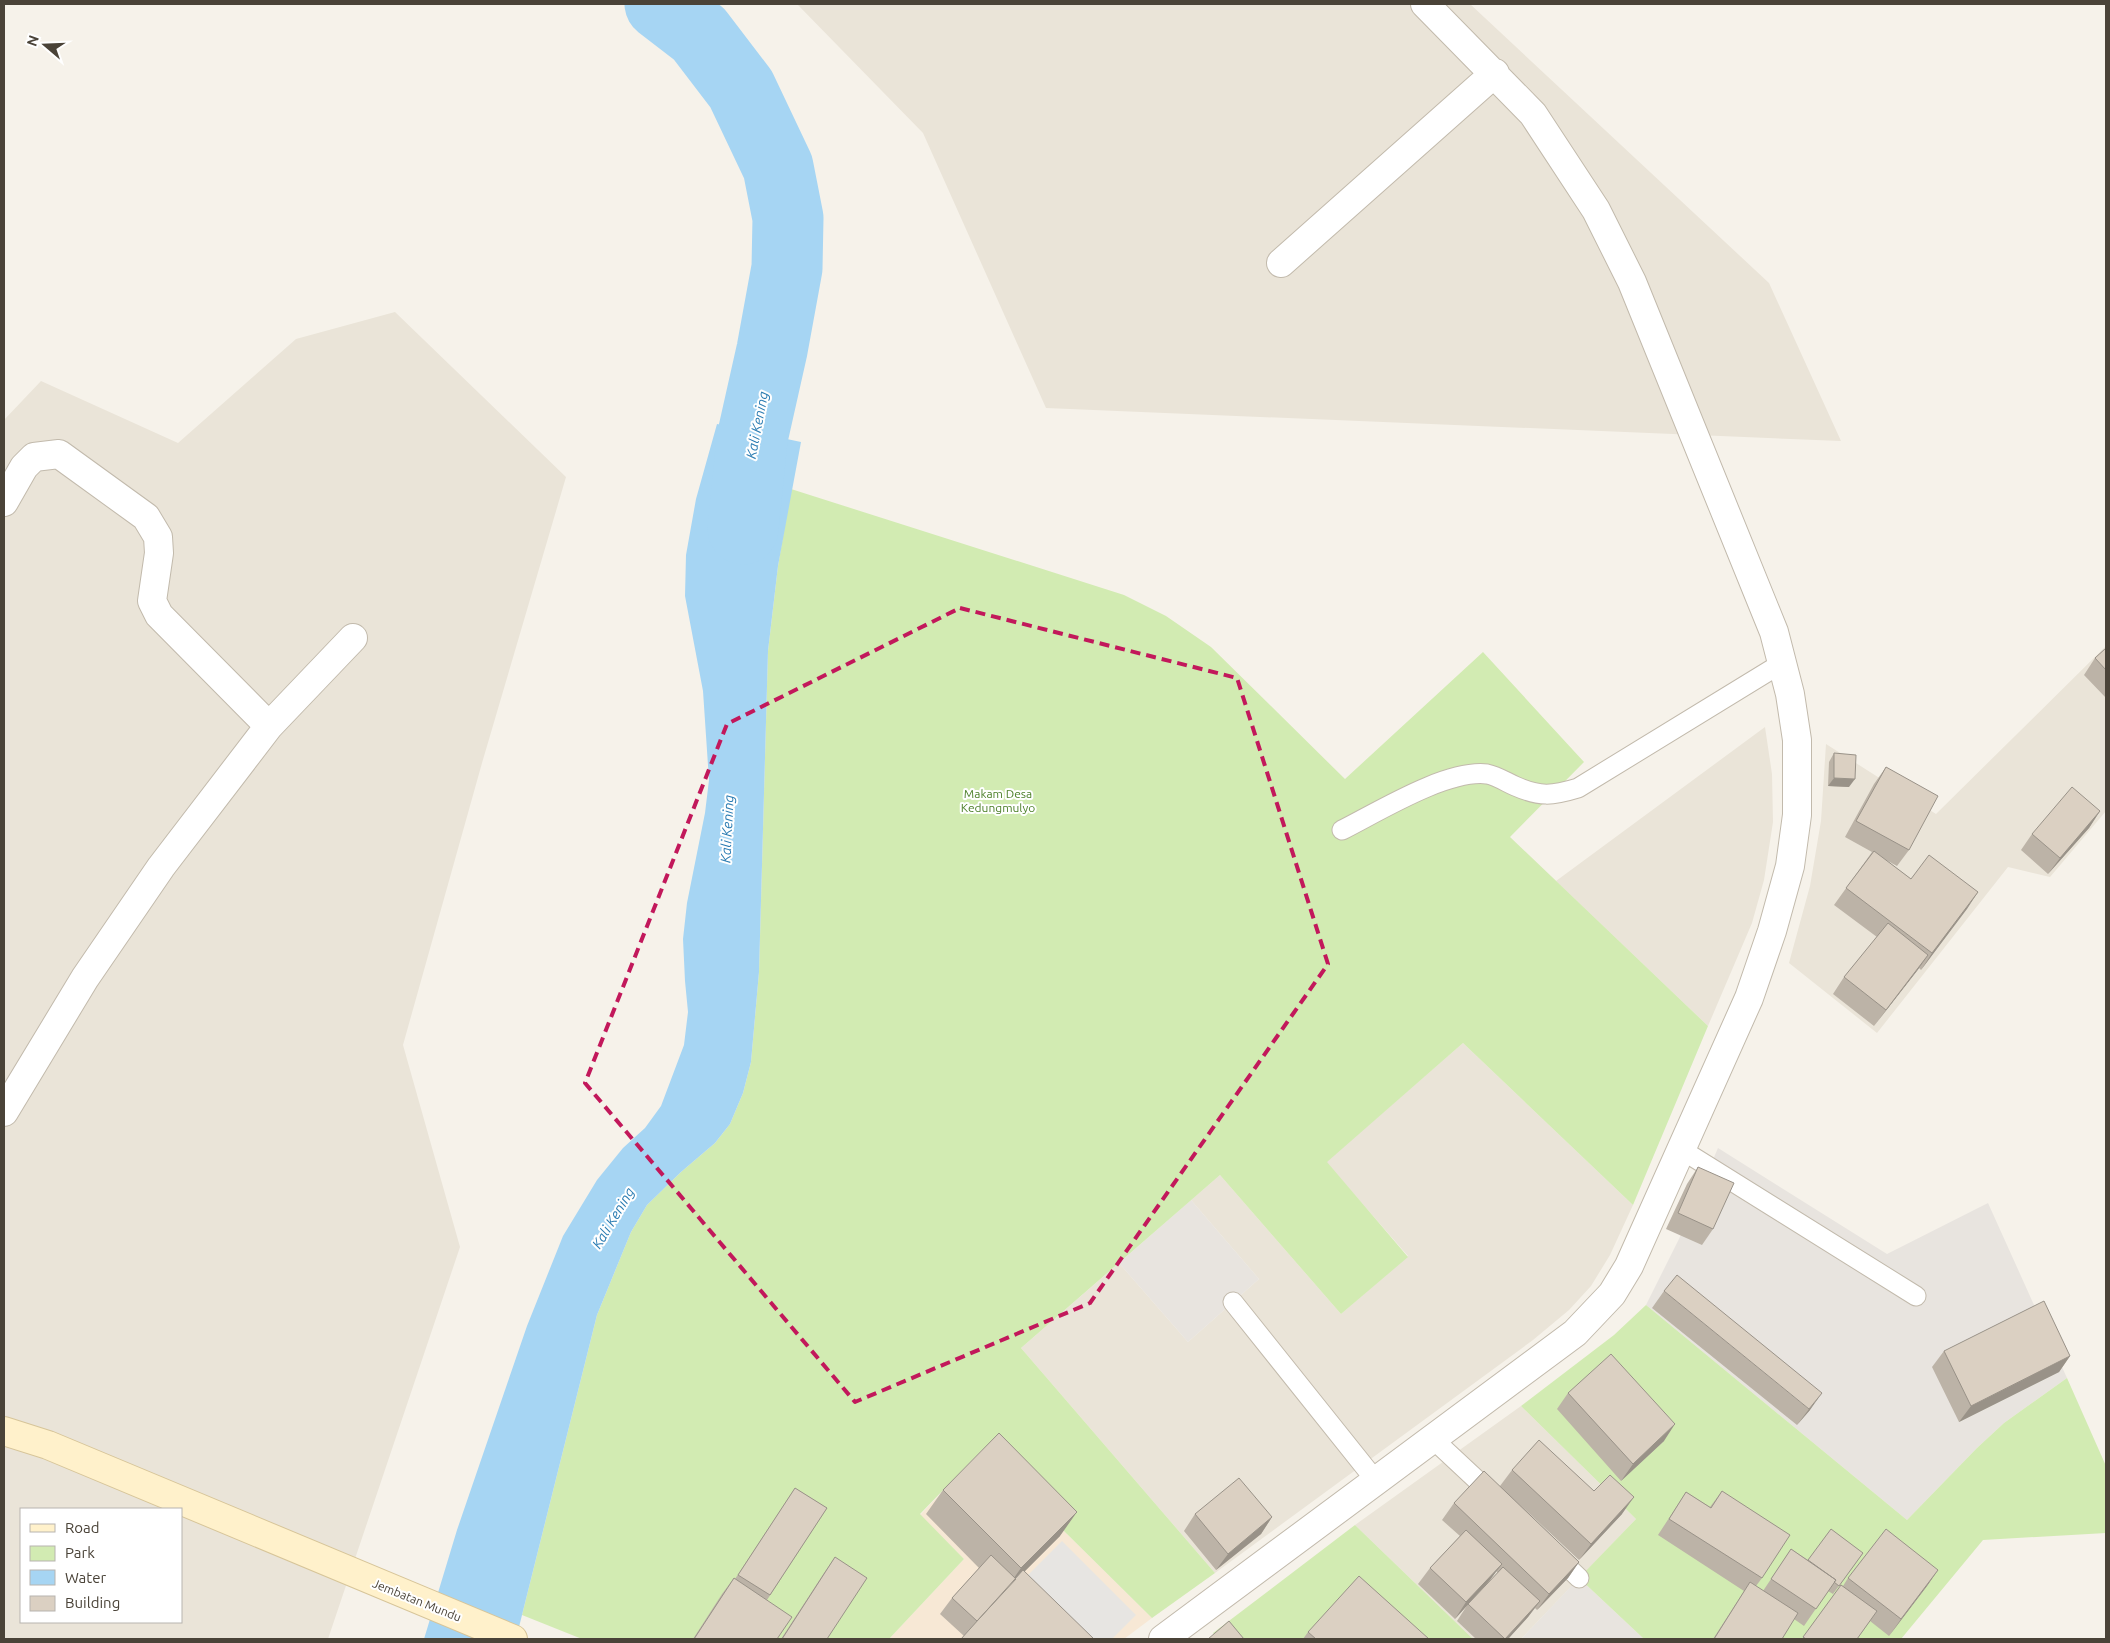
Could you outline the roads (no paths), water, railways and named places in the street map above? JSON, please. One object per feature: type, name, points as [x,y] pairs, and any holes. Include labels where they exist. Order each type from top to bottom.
[{"type":"main road","name":"Jembatan Mundu","points":[[4,1431],[48,1445],[322,1561],[513,1639]]},
{"type":"street","points":[[1163,1639],[1575,1333],[1612,1294],[1629,1266],[1748,998],[1772,931],[1790,866],[1797,815],[1797,740],[1790,694],[1774,632],[1632,282],[1596,210],[1533,114],[1425,4]]},
{"type":"street","points":[[1281,263],[1495,74]]},
{"type":"street","points":[[4,502],[24,467],[34,457],[59,454],[146,517],[158,537],[152,601],[159,615],[269,726]]},
{"type":"street","points":[[4,1112],[96,962],[162,867],[269,726],[353,638]]},
{"type":"lane","points":[[1342,830],[1436,783],[1468,774],[1488,774],[1542,795],[1558,794],[1578,788],[1782,663]]},
{"type":"lane","points":[[1682,1150],[1916,1296]]},
{"type":"lane","points":[[1233,1302],[1376,1481]]},
{"type":"lane","points":[[1433,1438],[1510,1512]]},
{"type":"lane","points":[[1538,1538],[1579,1578]]},
{"type":"water","points":[[717,424],[801,442],[778,566],[768,651],[759,972],[751,1062],[743,1093],[730,1124],[715,1143],[647,1205],[631,1232],[597,1315],[516,1639],[424,1639],[457,1530],[527,1326],[563,1236],[597,1180],[623,1148],[645,1128],[661,1106],[684,1045],[688,1012],[683,939],[687,903],[705,813],[709,780],[703,691],[685,596],[686,555],[696,499]]},
{"type":"waterway","name":"Kali Kening","points":[[660,4],[699,34],[741,89],[778,167],[788,218],[787,268],[772,350],[752,439],[743,529]]},
{"type":"park label","name":"Makam Desa Kedungmulyo","points":[[998,800]]}]
